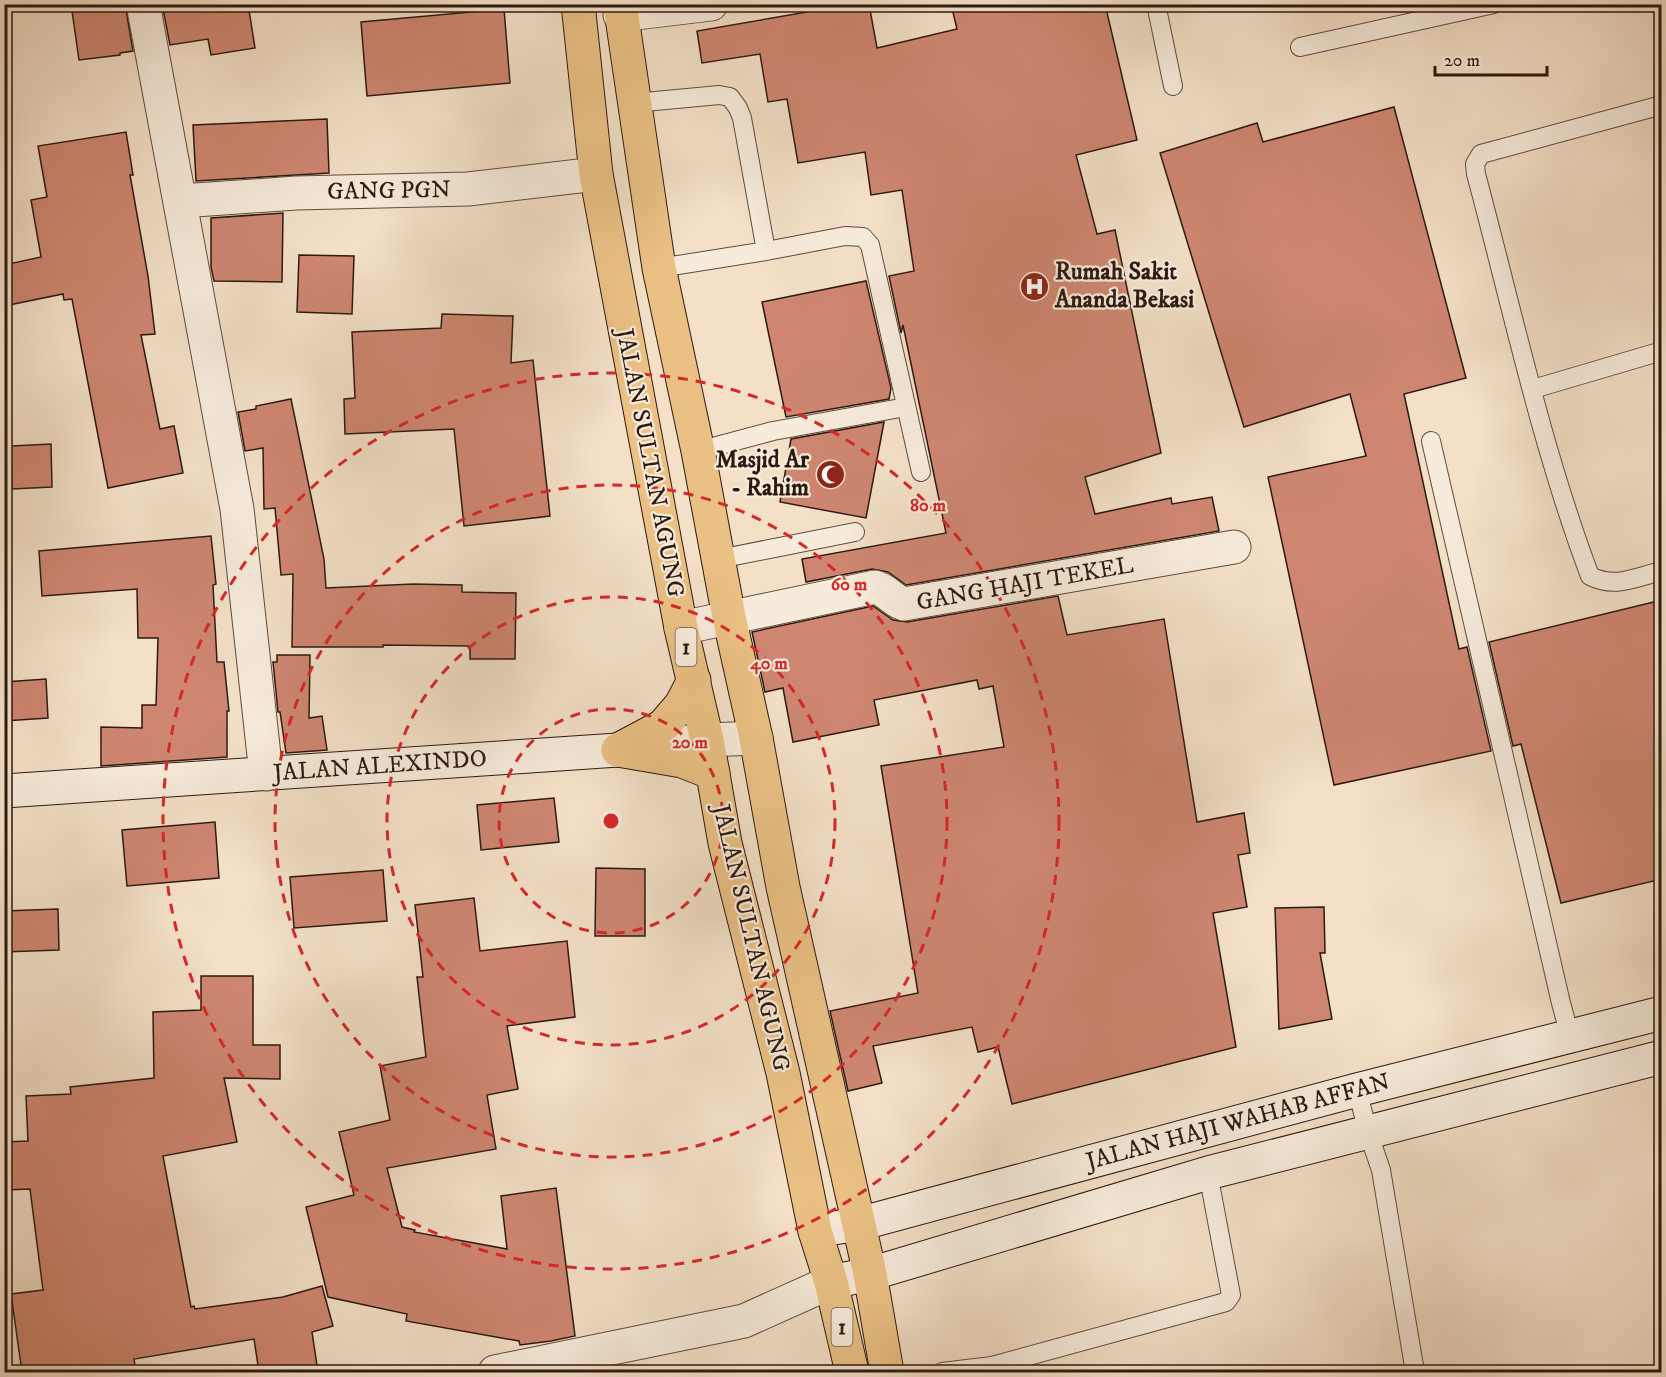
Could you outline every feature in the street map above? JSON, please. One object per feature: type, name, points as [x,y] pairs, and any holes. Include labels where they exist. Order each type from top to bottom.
[{"type":"highway","name":"JALAN SULTAN AGUNG","points":[[578,4],[596,174],[681,628],[707,740],[725,843],[783,1073],[815,1231],[831,1282],[852,1372]]},
{"type":"highway","name":"JALAN SULTAN AGUNG","points":[[620,10],[659,268],[698,452],[729,618],[756,738],[783,887],[870,1274],[887,1372]]},
{"type":"highway","points":[[618,750],[663,726],[681,705],[694,680]]},
{"type":"highway","points":[[618,750],[682,761],[713,773]]},
{"type":"street","points":[[143,4],[237,509],[266,774]]},
{"type":"street","points":[[620,10],[711,4]]},
{"type":"street","name":"GANG PGN","points":[[181,201],[296,193],[468,189],[596,174]]},
{"type":"street","name":"GANG HAJI TEKEL","points":[[681,628],[875,587],[904,604],[1234,548]]},
{"type":"street","name":"JALAN ALEXINDO","points":[[4,791],[618,750],[707,740],[756,738]]},
{"type":"street","name":"JALAN HAJI WAHAB AFFAN","points":[[815,1231],[858,1224],[1357,1090],[1662,1012]]},
{"type":"street","name":"JALAN HAJI WAHAB AFFAN","points":[[495,1372],[737,1323],[831,1282],[870,1274],[1208,1173],[1662,1057]]},
{"type":"lane","points":[[1156,4],[1173,86]]},
{"type":"lane","points":[[1300,47],[1494,4]]},
{"type":"lane","points":[[634,103],[719,95],[730,97],[742,118],[766,251]]},
{"type":"lane","points":[[1662,105],[1481,154],[1475,164],[1533,389],[1571,524],[1590,576],[1602,582],[1611,583],[1662,571]]},
{"type":"lane","points":[[659,268],[845,236],[863,237],[870,245],[921,472]]},
{"type":"lane","points":[[1533,389],[1662,351]]},
{"type":"lane","points":[[698,452],[773,431],[906,407]]},
{"type":"lane","points":[[1431,441],[1570,1036]]},
{"type":"lane","points":[[719,559],[855,532]]},
{"type":"lane","points":[[1357,1090],[1381,1170],[1415,1372]]},
{"type":"lane","points":[[942,1372],[992,1366],[1226,1302],[1232,1295],[1208,1173]]},
{"type":"building","points":[[71,4],[125,4],[133,51],[120,53],[120,55],[79,60]]},
{"type":"building","points":[[162,4],[248,4],[255,48],[211,55],[208,39],[170,45]]},
{"type":"building","points":[[853,4],[869,4],[877,48],[957,29],[951,4],[1105,4],[1137,140],[1076,155],[1097,234],[1115,230],[1161,453],[1085,477],[1095,514],[1171,498],[1172,504],[1212,497],[1219,531],[906,585],[888,572],[872,569],[806,582],[802,559],[946,533],[903,325],[901,333],[889,276],[914,271],[902,190],[871,195],[865,152],[798,163],[787,99],[768,102],[760,54],[702,63],[697,31]]},
{"type":"building","points":[[504,9],[510,83],[367,96],[361,22]]},
{"type":"building","points":[[1394,107],[1466,378],[1404,394],[1459,649],[1467,647],[1491,751],[1334,785],[1268,477],[1366,456],[1350,394],[1244,427],[1160,153],[1257,123],[1263,142]]},
{"type":"building","points":[[327,119],[329,173],[196,181],[193,125]]},
{"type":"building","points":[[126,132],[133,175],[130,175],[148,276],[155,334],[141,335],[160,429],[174,426],[183,473],[108,488],[72,299],[64,300],[63,294],[4,306],[4,265],[41,257],[31,200],[47,197],[38,146]]},
{"type":"building","points":[[283,213],[282,282],[214,281],[211,267],[211,218]]},
{"type":"building","points":[[299,255],[354,256],[352,314],[297,312]]},
{"type":"building","points":[[866,281],[891,388],[889,399],[786,417],[762,302]]},
{"type":"building","points":[[442,314],[513,316],[511,363],[533,360],[550,516],[464,526],[454,429],[345,434],[344,399],[355,398],[352,332],[441,328]]},
{"type":"building","points":[[291,399],[324,559],[326,588],[413,584],[462,585],[462,592],[516,593],[515,659],[470,659],[470,646],[292,647],[293,574],[281,575],[275,508],[264,509],[263,448],[245,451],[238,412]]},
{"type":"building","name":"Masjid Ar - Rahim","points":[[884,422],[866,518],[780,502],[791,439]]},
{"type":"building","points":[[51,444],[52,487],[12,489],[11,446]]},
{"type":"building","points":[[211,536],[216,584],[213,585],[217,662],[224,662],[229,711],[227,711],[227,757],[101,766],[101,727],[142,728],[142,705],[156,705],[158,638],[138,638],[137,589],[42,596],[39,551]]},
{"type":"building","points":[[1058,596],[1067,635],[1164,619],[1197,822],[1244,813],[1250,853],[1238,855],[1247,907],[1213,913],[1236,1047],[1012,1104],[998,1047],[978,1052],[972,1027],[873,1046],[882,1083],[848,1091],[830,1011],[918,993],[881,766],[1004,747],[993,686],[979,689],[977,680],[874,700],[879,725],[793,742],[783,688],[765,692],[752,632],[873,606],[893,620],[907,622]]},
{"type":"building","points":[[1662,600],[1662,879],[1561,903],[1521,744],[1513,746],[1489,642]]},
{"type":"building","points":[[277,655],[310,655],[309,718],[322,716],[327,750],[286,753],[280,712],[278,712],[273,662],[277,662]]},
{"type":"building","points":[[46,679],[48,718],[4,721],[4,682]]},
{"type":"building","points":[[554,798],[559,842],[481,850],[477,805]]},
{"type":"building","points":[[215,822],[219,878],[127,886],[122,830]]},
{"type":"building","points":[[596,868],[645,869],[645,936],[595,936]]},
{"type":"building","points":[[383,870],[387,921],[294,928],[290,877]]},
{"type":"building","points":[[474,898],[480,951],[567,941],[575,1017],[507,1026],[518,1089],[487,1095],[496,1149],[387,1168],[402,1227],[415,1230],[414,1232],[507,1249],[501,1196],[556,1188],[575,1336],[551,1341],[520,1345],[519,1341],[406,1321],[407,1314],[328,1297],[306,1207],[354,1195],[339,1132],[390,1120],[380,1066],[426,1057],[417,977],[423,977],[415,905]]},
{"type":"building","points":[[1324,907],[1325,953],[1320,953],[1332,1019],[1279,1029],[1275,908]]},
{"type":"building","points":[[58,909],[59,950],[4,952],[4,911]]},
{"type":"building","points":[[201,976],[253,976],[253,1045],[280,1045],[280,1079],[224,1078],[237,1142],[163,1156],[191,1307],[194,1306],[195,1309],[283,1297],[322,1286],[333,1326],[312,1332],[318,1372],[259,1372],[254,1339],[134,1359],[136,1372],[22,1372],[11,1294],[43,1290],[30,1189],[4,1190],[4,1142],[28,1141],[26,1096],[71,1094],[70,1087],[154,1078],[153,1012],[201,1010]]},
{"type":"place","name":"Rumah Sakit Ananda Bekasi","points":[[1034,286]]},
{"type":"place","name":"Masjid Ar - Rahim","points":[[830,474]]}]
